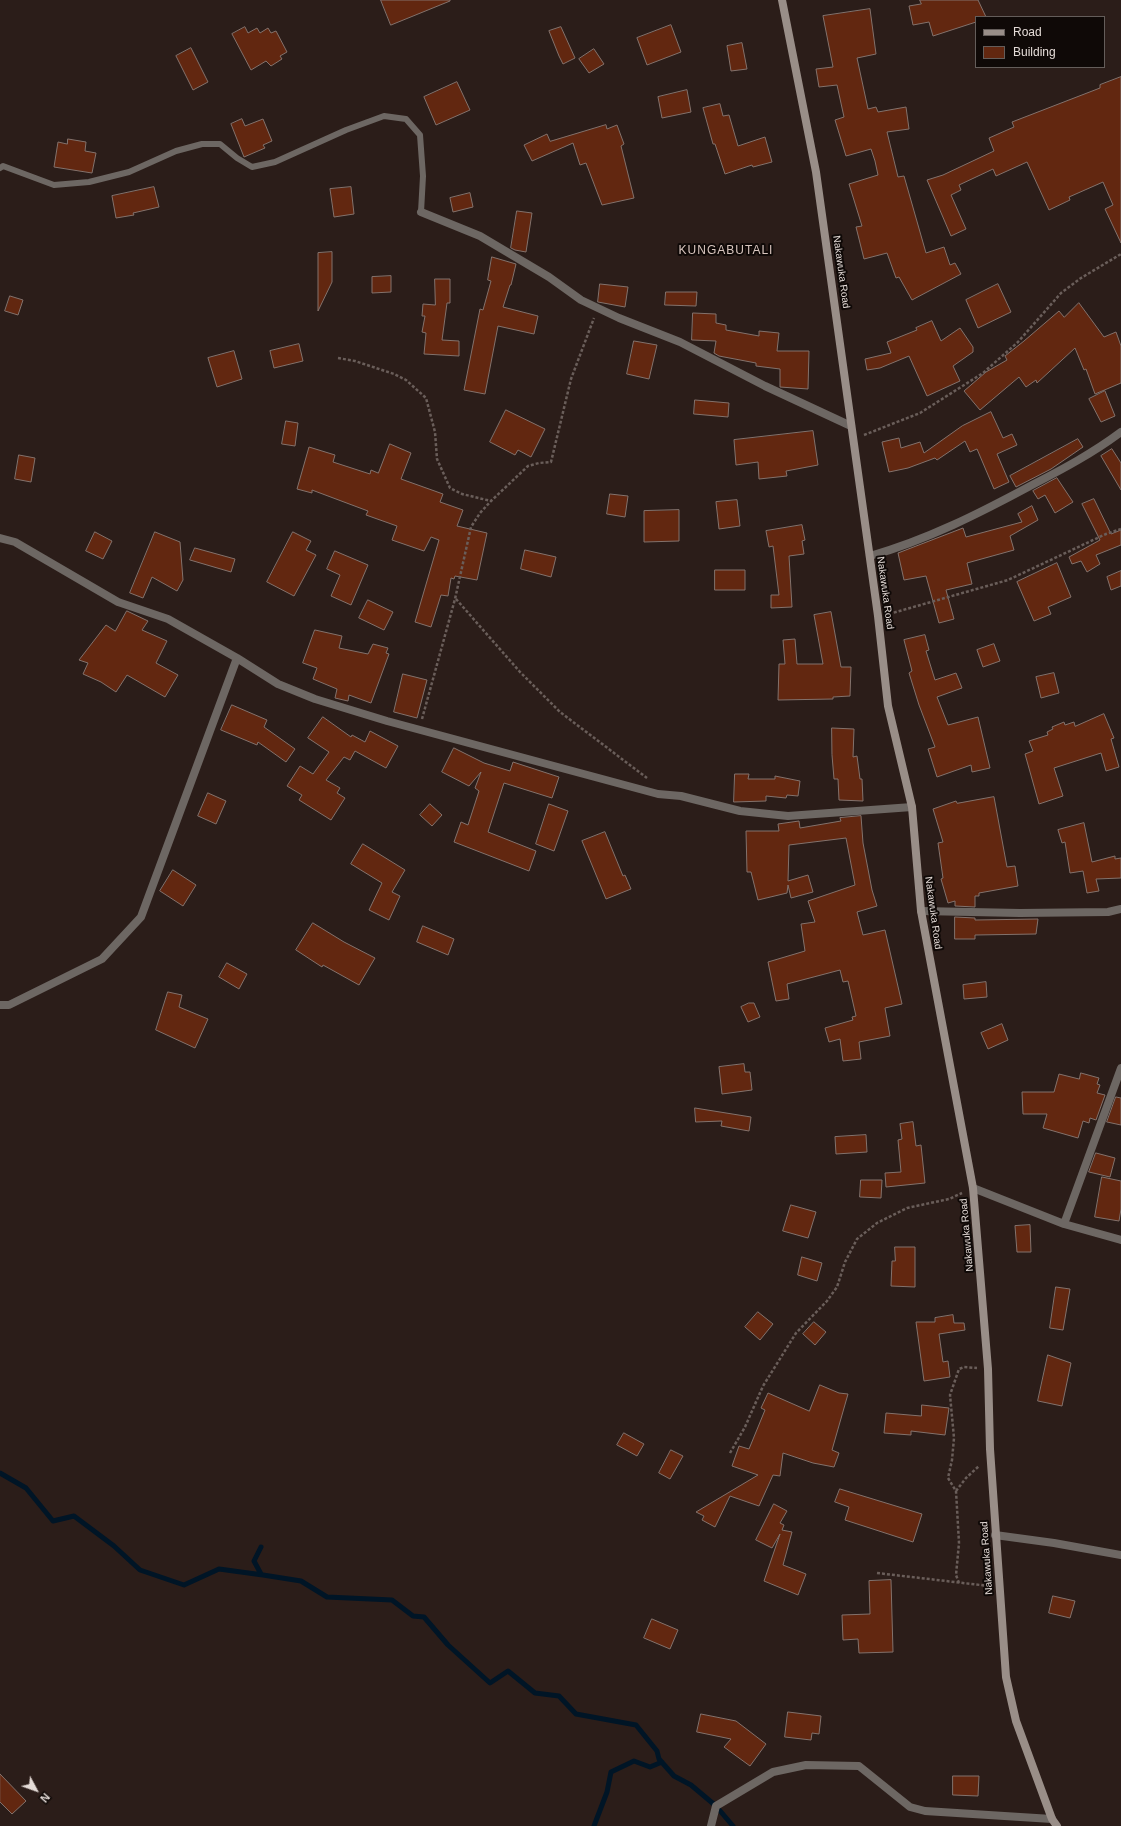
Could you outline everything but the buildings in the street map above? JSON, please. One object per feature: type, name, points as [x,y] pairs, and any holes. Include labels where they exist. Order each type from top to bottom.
[{"type":"main road","name":"Nakawuka Road","points":[[782,0],[816,172],[870,556],[888,706],[912,807],[921,911],[973,1188],[988,1370],[990,1449],[1006,1677],[1010,1702],[1054,1823]]},
{"type":"street","points":[[421,212],[480,236],[549,277],[581,300],[619,318],[680,342],[765,386],[851,426]]},
{"type":"street","points":[[870,556],[886,552],[972,517],[1088,455],[1121,432]]},
{"type":"street","points":[[0,538],[20,545],[118,602],[168,618],[237,658],[278,684],[300,693],[419,730],[658,794],[681,796],[740,810],[788,816],[912,807]]},
{"type":"street","points":[[0,1005],[9,1005],[102,959],[141,917],[237,658]]},
{"type":"street","points":[[921,911],[1020,913],[1108,912],[1121,909]]},
{"type":"street","points":[[1064,1224],[1121,1068]]},
{"type":"street","points":[[973,1188],[1064,1224],[1121,1240]]},
{"type":"street","points":[[996,1535],[1054,1543],[1121,1555]]},
{"type":"street","points":[[711,1826],[716,1806],[773,1772],[806,1764],[860,1766],[910,1808],[925,1812],[1054,1823]]},
{"type":"lane","points":[[0,168],[3,166],[54,185],[89,182],[129,172],[176,151],[202,144],[220,144],[237,158],[252,167],[275,162],[346,130],[384,116],[406,119],[420,135],[423,176],[421,212]]},
{"type":"path","points":[[854,439],[920,413],[983,373],[1018,342],[1062,292],[1081,278],[1121,254]]},
{"type":"path","points":[[419,730],[455,599],[471,527],[480,513],[491,501],[528,466],[551,462],[571,379],[598,308]]},
{"type":"path","points":[[338,358],[355,361],[394,374],[426,398],[435,432],[437,459],[450,488],[462,494],[491,501]]},
{"type":"path","points":[[878,616],[1008,580],[1106,534],[1121,529]]},
{"type":"path","points":[[455,599],[520,672],[560,712],[646,778],[658,794]]},
{"type":"path","points":[[730,1453],[745,1427],[763,1386],[796,1333],[827,1301],[837,1287],[845,1262],[857,1240],[877,1223],[907,1208],[949,1199],[973,1188]]},
{"type":"path","points":[[959,1583],[956,1575],[959,1543],[956,1491],[948,1478],[952,1460],[954,1438],[950,1395],[960,1369],[964,1367],[988,1370]]},
{"type":"path","points":[[956,1491],[966,1478],[979,1466],[990,1449]]},
{"type":"path","points":[[877,1573],[999,1587]]},
{"type":"waterway","points":[[0,1473],[26,1488],[53,1521],[74,1516],[114,1546],[140,1570],[184,1585],[219,1569],[301,1581],[327,1597],[392,1600],[413,1616],[424,1617],[448,1645],[490,1683],[508,1671],[535,1693],[559,1696],[576,1714],[636,1725],[657,1751],[659,1759],[674,1776],[691,1785],[716,1806],[733,1826]]},
{"type":"waterway","points":[[261,1547],[254,1561],[261,1574]]},
{"type":"waterway","points":[[594,1826],[607,1792],[611,1772],[634,1761],[650,1767],[662,1762]]},
{"type":"district","name":"KUNGABUTALI","points":[[726,251]]}]
